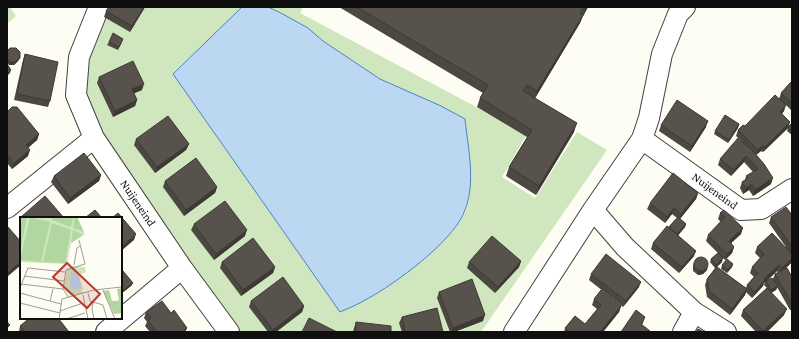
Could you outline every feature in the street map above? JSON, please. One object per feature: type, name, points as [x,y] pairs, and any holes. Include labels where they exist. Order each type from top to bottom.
[{"type":"street","name":"Nuijeneind","points":[[99,7],[79,57],[76,95],[94,138],[182,268],[230,332]]},
{"type":"street","points":[[514,332],[593,210],[642,139],[649,118],[662,54],[678,14],[684,7]]},
{"type":"street","points":[[7,208],[94,138]]},
{"type":"street","name":"Nuijeneind","points":[[642,139],[741,210],[761,209],[792,189]]},
{"type":"street","points":[[593,210],[625,247],[694,312],[726,332]]},
{"type":"street","points":[[122,319],[182,268]]},
{"type":"street","points":[[683,332],[694,312]]},
{"type":"street","points":[[106,332],[121,319]]},
{"type":"green space","points":[[7,7],[10,7],[16,16],[7,24]]},
{"type":"green space","points":[[105,7],[242,7],[173,74],[410,270],[433,251],[455,229],[465,212],[471,179],[465,120],[441,106],[380,79],[323,41],[308,28],[268,7],[303,7],[300,13],[527,134],[502,177],[535,198],[577,132],[607,150],[481,332],[233,332],[90,129],[83,94],[92,35]]},
{"type":"water","points":[[242,7],[268,7],[279,12],[308,28],[323,41],[380,79],[441,106],[465,119],[471,177],[468,199],[465,210],[459,222],[437,247],[408,272],[361,303],[340,312],[173,74]]},
{"type":"building","points":[[109,7],[144,7],[132,26],[106,11]]},
{"type":"building","points":[[357,7],[586,7],[580,13],[583,15],[537,91],[527,85],[523,91],[577,123],[539,186],[509,167],[532,130],[480,98],[488,85]]},
{"type":"building","points":[[113,33],[123,39],[119,47],[109,42]]},
{"type":"building","points":[[10,48],[16,48],[20,52],[20,58],[15,62],[10,62],[7,58],[7,51]]},
{"type":"building","points":[[25,54],[58,62],[50,101],[17,94]]},
{"type":"building","points":[[133,61],[144,84],[132,89],[137,100],[115,111],[99,77]]},
{"type":"building","points":[[7,64],[11,70],[7,73]]},
{"type":"building","points":[[792,81],[792,103],[781,93]]},
{"type":"building","points":[[775,95],[786,105],[780,112],[790,122],[765,147],[763,145],[758,150],[738,130],[743,125],[745,126]]},
{"type":"building","points":[[677,100],[708,121],[692,146],[661,125]]},
{"type":"building","points":[[12,107],[17,107],[39,134],[26,145],[30,150],[14,163],[7,155],[7,112]]},
{"type":"building","points":[[725,115],[739,124],[729,140],[715,131]]},
{"type":"building","points":[[168,116],[189,144],[157,167],[136,139]]},
{"type":"building","points":[[792,123],[792,131],[788,127]]},
{"type":"building","points":[[738,138],[752,150],[773,178],[755,190],[752,184],[746,188],[742,182],[748,178],[746,176],[758,169],[746,156],[734,170],[720,159]]},
{"type":"building","points":[[84,153],[101,175],[70,198],[54,176]]},
{"type":"building","points":[[196,158],[217,187],[186,210],[165,181]]},
{"type":"building","points":[[673,173],[698,193],[681,214],[674,208],[667,217],[650,203]]},
{"type":"building","points":[[45,196],[63,217],[21,217]]},
{"type":"building","points":[[225,201],[247,230],[216,254],[194,224]]},
{"type":"building","points":[[786,207],[792,215],[792,247],[771,217]]},
{"type":"building","points":[[95,210],[101,217],[86,217]]},
{"type":"building","points":[[724,210],[743,228],[729,241],[734,247],[727,254],[708,235],[725,217],[720,213]]},
{"type":"building","points":[[118,213],[121,217],[113,217]]},
{"type":"building","points":[[678,217],[686,224],[677,234],[669,227]]},
{"type":"building","points":[[122,218],[136,234],[122,246]]},
{"type":"building","points":[[667,226],[696,251],[682,267],[653,243]]},
{"type":"building","points":[[8,227],[20,241],[20,262],[7,273]]},
{"type":"building","points":[[772,233],[792,254],[792,258],[782,268],[779,265],[764,279],[765,280],[755,292],[747,285],[758,273],[752,267],[764,254],[757,247]]},
{"type":"building","points":[[492,236],[521,261],[498,287],[469,262]]},
{"type":"building","points":[[253,238],[275,267],[243,290],[222,262]]},
{"type":"building","points":[[718,253],[723,258],[716,265],[711,259]]},
{"type":"building","points":[[606,254],[641,282],[626,301],[591,274]]},
{"type":"building","points":[[701,257],[706,259],[708,264],[706,269],[701,271],[696,269],[694,264],[696,259]]},
{"type":"building","points":[[727,259],[733,264],[728,270],[722,265]]},
{"type":"building","points":[[717,267],[747,289],[732,309],[709,291],[707,279]]},
{"type":"building","points":[[787,268],[792,277],[792,304],[775,274]]},
{"type":"building","points":[[123,271],[133,283],[123,290],[122,288]]},
{"type":"building","points":[[283,277],[304,306],[273,330],[251,301]]},
{"type":"building","points":[[772,278],[778,286],[771,290],[766,281]]},
{"type":"building","points":[[472,279],[485,315],[453,328],[439,292]]},
{"type":"building","points":[[767,288],[787,309],[763,331],[743,310]]},
{"type":"building","points":[[601,290],[621,306],[600,332],[570,332],[565,328],[575,316],[585,324],[601,305],[594,299]]},
{"type":"building","points":[[162,301],[171,313],[174,310],[187,328],[182,332],[157,332],[148,320],[151,318],[146,312]]},
{"type":"building","points":[[437,308],[443,332],[405,332],[402,317]]},
{"type":"building","points":[[636,310],[645,317],[641,324],[650,331],[621,332]]},
{"type":"building","points":[[309,318],[337,332],[302,332]]},
{"type":"building","points":[[29,319],[59,319],[69,332],[26,332],[20,326]]},
{"type":"building","points":[[356,322],[391,326],[391,332],[355,332]]},
{"type":"building","points":[[698,329],[704,332],[696,332]]}]
